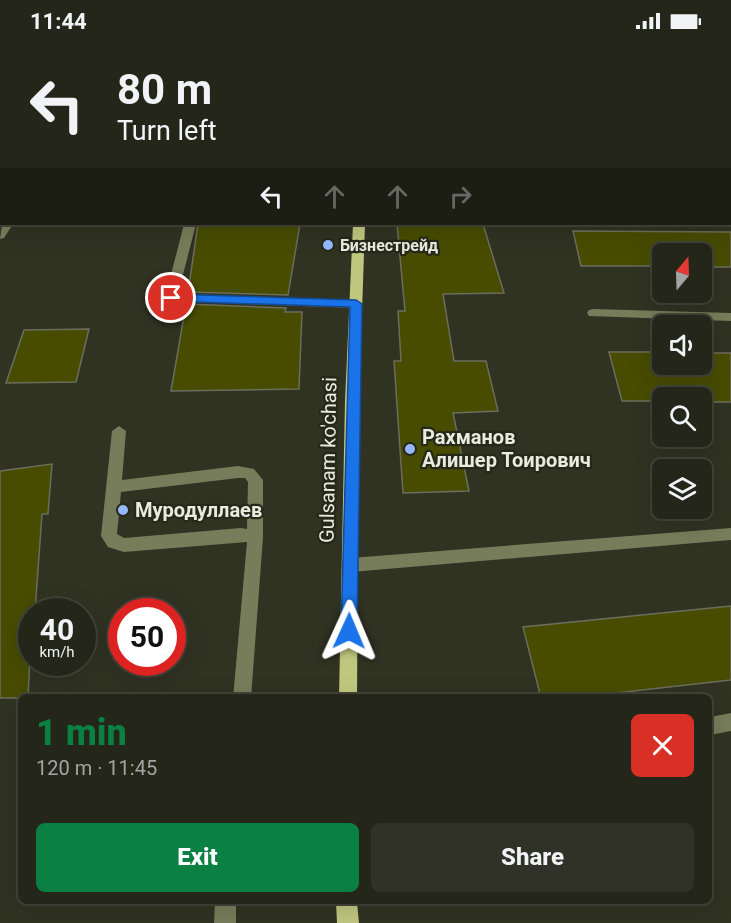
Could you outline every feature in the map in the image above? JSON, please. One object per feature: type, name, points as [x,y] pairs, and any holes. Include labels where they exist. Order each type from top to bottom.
[{"type":"main road","name":"Gulsanam ko'chasi","points":[[348,694],[359,225]]},
{"type":"main road","points":[[347,904],[348,923]]},
{"type":"lane","points":[[190,225],[171,298],[356,304]]},
{"type":"lane","points":[[592,314],[731,317]]},
{"type":"lane","points":[[119,431],[109,536],[114,542],[124,545],[241,534],[255,537]]},
{"type":"lane","points":[[114,487],[238,472],[249,473],[256,480],[255,537],[242,694]]},
{"type":"lane","points":[[351,565],[731,534]]},
{"type":"lane","points":[[712,726],[731,722]]},
{"type":"lane","points":[[225,923],[226,904]]},
{"type":"building","points":[[198,225],[300,225],[288,295],[188,292]]},
{"type":"building","points":[[397,225],[483,225],[504,293],[443,294],[454,361],[486,361],[498,411],[453,413],[469,491],[403,493],[394,361],[401,361],[398,311],[405,311]]},
{"type":"building","points":[[573,231],[731,232],[731,267],[712,267],[712,243],[652,243],[652,266],[581,266]]},
{"type":"building","points":[[186,304],[286,308],[285,312],[302,312],[299,389],[171,391]]},
{"type":"building","points":[[89,329],[76,382],[6,383],[24,330]]},
{"type":"building","points":[[609,352],[652,352],[652,375],[712,375],[712,353],[731,353],[731,402],[712,402],[712,387],[652,387],[652,401],[622,401]]},
{"type":"building","points":[[52,464],[48,514],[42,514],[36,598],[18,598],[18,676],[29,676],[28,694],[18,694],[18,698],[0,698],[0,471]]},
{"type":"building","points":[[731,606],[731,680],[607,694],[540,694],[523,627]]},
{"type":"place","name":"Бизнестрейд","points":[[328,245]]},
{"type":"place","name":"Рахманов Алишер Тоирович","points":[[410,449]]},
{"type":"place","name":"Муродуллаев","points":[[123,510]]},
{"type":"route","points":[[171,298],[356,304],[352,401],[349,631]]}]
